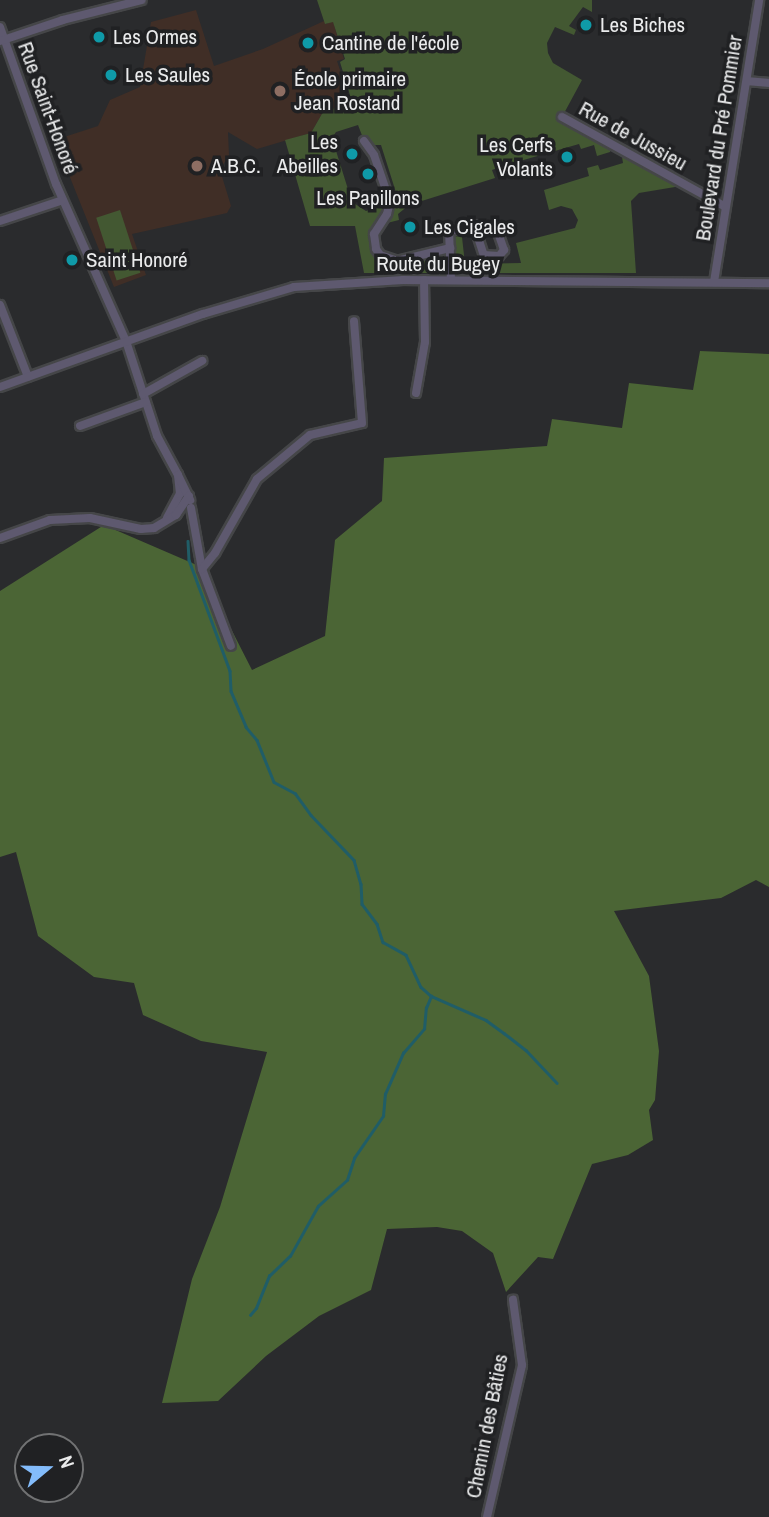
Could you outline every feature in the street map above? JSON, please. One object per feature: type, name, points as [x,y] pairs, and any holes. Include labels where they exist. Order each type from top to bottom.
[{"type":"street","points":[[2,41],[63,20],[142,0]]},
{"type":"street","name":"Boulevard du Pré Pommier","points":[[714,282],[724,206],[759,0]]},
{"type":"street","name":"Rue Saint-Honoré","points":[[0,27],[2,41],[63,200],[126,341]]},
{"type":"street","points":[[747,80],[769,83]]},
{"type":"street","name":"Rue de Jussieu","points":[[562,117],[724,206]]},
{"type":"street","points":[[364,141],[374,155],[390,202],[387,214],[374,234],[376,249],[384,258],[397,261],[450,248]]},
{"type":"street","points":[[0,221],[63,200]]},
{"type":"street","points":[[451,280],[449,231],[474,225],[476,231]]},
{"type":"street","points":[[416,393],[425,342],[424,280]]},
{"type":"street","name":"Route du Bugey","points":[[0,387],[281,289],[342,282],[424,280],[766,282]]},
{"type":"street","points":[[0,304],[28,377]]},
{"type":"street","points":[[202,569],[215,553],[257,480],[310,435],[362,423],[355,321]]},
{"type":"street","points":[[126,341],[157,436],[189,502],[202,569],[231,646]]},
{"type":"street","points":[[80,426],[145,398],[202,361]]},
{"type":"street","points":[[154,528],[171,515],[180,494],[178,475]]},
{"type":"street","points":[[180,494],[189,502]]},
{"type":"street","points":[[0,538],[50,520],[90,517],[141,529],[154,528],[169,521],[189,502]]},
{"type":"street","name":"Chemin des Bâties","points":[[487,1517],[522,1365],[513,1300]]},
{"type":"shaded area","points":[[196,10],[214,66],[263,49],[324,21],[326,24],[333,21],[344,59],[337,61],[351,103],[323,112],[311,133],[257,149],[228,132],[229,155],[220,170],[231,206],[227,213],[132,234],[146,275],[114,287],[55,140],[98,126],[110,100],[140,87],[151,22]]},
{"type":"green space","points":[[317,0],[592,0],[592,12],[583,7],[569,26],[576,30],[574,35],[555,27],[547,43],[548,53],[553,63],[582,80],[562,117],[613,144],[610,152],[597,156],[594,145],[581,149],[579,144],[506,165],[492,170],[495,178],[409,205],[398,214],[399,220],[387,223],[393,205],[399,202],[381,145],[373,145],[363,138],[358,125],[336,132],[332,138],[352,202],[366,211],[390,202],[374,241],[389,260],[441,254],[444,259],[444,268],[438,273],[364,273],[355,226],[310,226],[285,140],[311,133],[323,112],[351,103],[355,112],[340,62],[345,59],[333,22],[325,24]]},
{"type":"green space","points":[[626,151],[687,185],[639,193],[631,201],[636,273],[460,273],[455,269],[453,236],[462,237],[465,264],[521,263],[516,243],[575,228],[578,220],[572,209],[561,206],[549,210],[544,190],[589,176],[587,168],[598,165],[600,170],[623,163],[622,157]]},
{"type":"green space","points":[[120,210],[140,273],[117,280],[96,218]]},
{"type":"green space","points":[[700,351],[769,354],[769,887],[756,880],[721,898],[614,911],[649,976],[659,1051],[655,1100],[649,1110],[653,1140],[628,1155],[592,1164],[553,1259],[538,1257],[506,1292],[493,1253],[462,1231],[437,1227],[387,1229],[371,1290],[319,1316],[266,1356],[218,1401],[162,1403],[192,1279],[220,1207],[267,1052],[201,1041],[143,1015],[134,983],[94,977],[38,936],[16,852],[0,857],[0,591],[104,525],[199,566],[252,670],[325,636],[335,540],[382,501],[384,458],[547,446],[552,419],[622,428],[629,383],[693,390]]},
{"type":"waterway","points":[[188,541],[189,560],[230,671],[231,691],[246,727],[257,740],[274,782],[295,793],[311,815],[354,860],[361,884],[362,904],[377,924],[383,942],[406,955],[421,987],[431,996],[486,1020],[526,1050],[557,1083]]},
{"type":"waterway","points":[[250,1315],[256,1308],[269,1276],[290,1256],[318,1206],[347,1180],[354,1158],[383,1116],[385,1094],[403,1053],[424,1029],[426,1008],[431,996]]},
{"type":"place","name":"Les Biches","points":[[586,25]]},
{"type":"place","name":"Les Ormes","points":[[99,37]]},
{"type":"place","name":"Cantine de l'école","points":[[308,43]]},
{"type":"place","name":"Les Saules","points":[[111,75]]},
{"type":"place","name":"École primaire Jean Rostand","points":[[280,91]]},
{"type":"place","name":"Les Abeilles","points":[[352,154]]},
{"type":"place","name":"Les Cerfs Volants","points":[[567,157]]},
{"type":"place","name":"A.B.C.","points":[[197,166]]},
{"type":"place","name":"Les Papillons","points":[[368,174]]},
{"type":"place","name":"Les Cigales","points":[[410,227]]},
{"type":"place","name":"Saint Honoré","points":[[72,260]]}]
